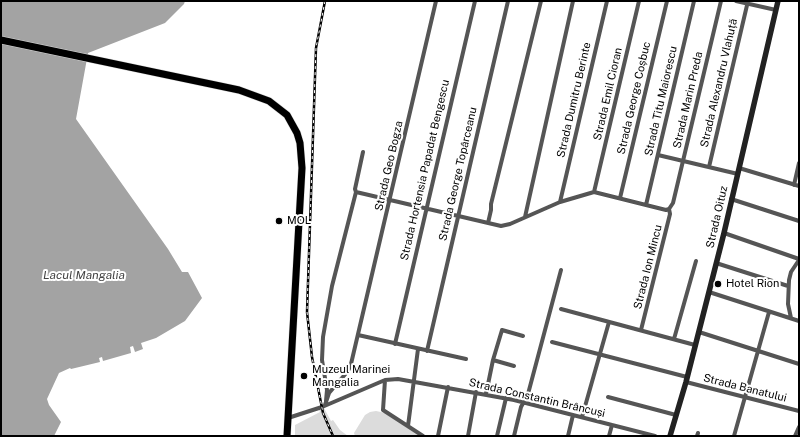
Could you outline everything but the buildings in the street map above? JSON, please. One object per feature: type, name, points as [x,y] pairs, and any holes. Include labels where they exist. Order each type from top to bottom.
[{"type":"highway","points":[[1,40],[223,86],[262,97],[284,112],[292,122],[297,133],[301,149],[302,168],[287,436]]},
{"type":"main road","name":"Strada Oituz","points":[[670,436],[699,332],[724,233],[778,1]]},
{"type":"street","name":"Strada Geo Bogza","points":[[326,403],[329,393],[348,371],[351,364],[391,200],[436,1]]},
{"type":"street","name":"Strada Hortensia Papadat Bengescu","points":[[395,344],[475,1]]},
{"type":"street","name":"Strada George Topârceanu","points":[[427,351],[508,1]]},
{"type":"street","points":[[488,223],[491,204],[541,1]]},
{"type":"street","points":[[525,217],[573,1]]},
{"type":"street","name":"Strada Dumitru Berinte","points":[[560,202],[607,1]]},
{"type":"street","name":"Strada Emil Cioran","points":[[594,192],[639,1]]},
{"type":"street","name":"Strada George Coșbuc","points":[[620,198],[666,1]]},
{"type":"street","name":"Strada Titu Maiorescu","points":[[646,205],[694,1]]},
{"type":"street","name":"Strada Marin Preda","points":[[669,209],[673,203],[721,1]]},
{"type":"street","points":[[736,1],[748,2],[776,10]]},
{"type":"street","name":"Strada Alexandru Vlahuță","points":[[708,167],[748,2]]},
{"type":"street","points":[[326,403],[326,390],[322,360],[323,338],[332,286],[356,192],[355,189],[363,152]]},
{"type":"street","points":[[658,155],[708,167],[738,171],[799,186]]},
{"type":"street","points":[[794,185],[799,163]]},
{"type":"street","points":[[356,192],[505,227],[560,202],[594,192],[666,210],[669,209]]},
{"type":"street","points":[[731,199],[799,221]]},
{"type":"street","name":"Strada Ion Mincu","points":[[641,330],[670,214],[669,209]]},
{"type":"street","points":[[724,233],[799,259],[791,272],[788,286],[788,304],[791,318]]},
{"type":"street","points":[[674,339],[696,261]]},
{"type":"street","points":[[716,263],[788,286]]},
{"type":"street","points":[[514,436],[523,402],[528,394],[561,270]]},
{"type":"street","points":[[709,292],[799,321]]},
{"type":"street","points":[[561,309],[695,345]]},
{"type":"street","points":[[734,436],[769,312]]},
{"type":"street","points":[[582,417],[609,322]]},
{"type":"street","points":[[486,394],[493,360],[502,330],[522,336]]},
{"type":"street","points":[[699,332],[799,364]]},
{"type":"street","points":[[358,336],[466,358]]},
{"type":"street","name":"Strada Banatului","points":[[552,342],[600,354],[745,397],[799,411]]},
{"type":"street","points":[[408,426],[418,349]]},
{"type":"street","points":[[493,360],[514,366]]},
{"type":"street","name":"Strada Constantin Brâncuși","points":[[385,380],[398,379],[506,398],[647,435],[656,436]]},
{"type":"street","points":[[288,418],[385,380],[383,410],[423,436]]},
{"type":"street","points":[[438,436],[448,387]]},
{"type":"street","points":[[468,436],[476,392]]},
{"type":"street","points":[[497,436],[506,398]]},
{"type":"street","points":[[608,398],[676,415]]},
{"type":"street","points":[[568,436],[573,415]]},
{"type":"street","points":[[609,436],[612,425]]},
{"type":"street","points":[[796,436],[799,427]]},
{"type":"shaded area","points":[[324,408],[331,421],[333,420],[340,430],[348,436],[295,436],[295,425],[320,412],[319,410]]},
{"type":"shaded area","points":[[376,411],[385,413],[420,436],[355,436],[354,433],[365,415]]},
{"type":"water","name":"Lacul Mangalia","points":[[1,1],[185,1],[184,4],[165,23],[88,53],[76,119],[168,249],[182,272],[188,272],[202,298],[185,321],[156,338],[141,343],[143,349],[135,352],[133,346],[130,347],[131,353],[103,361],[102,357],[99,358],[100,362],[70,368],[59,373],[47,399],[49,405],[61,422],[54,436],[1,436]]},
{"type":"railway","points":[[325,1],[316,48],[307,312],[312,357],[323,413],[333,436]]},
{"type":"place","name":"MOL","points":[[279,221]]},
{"type":"place","name":"Hotel Rion","points":[[718,284]]},
{"type":"place","name":"Muzeul Marinei Mangalia","points":[[304,376]]}]
